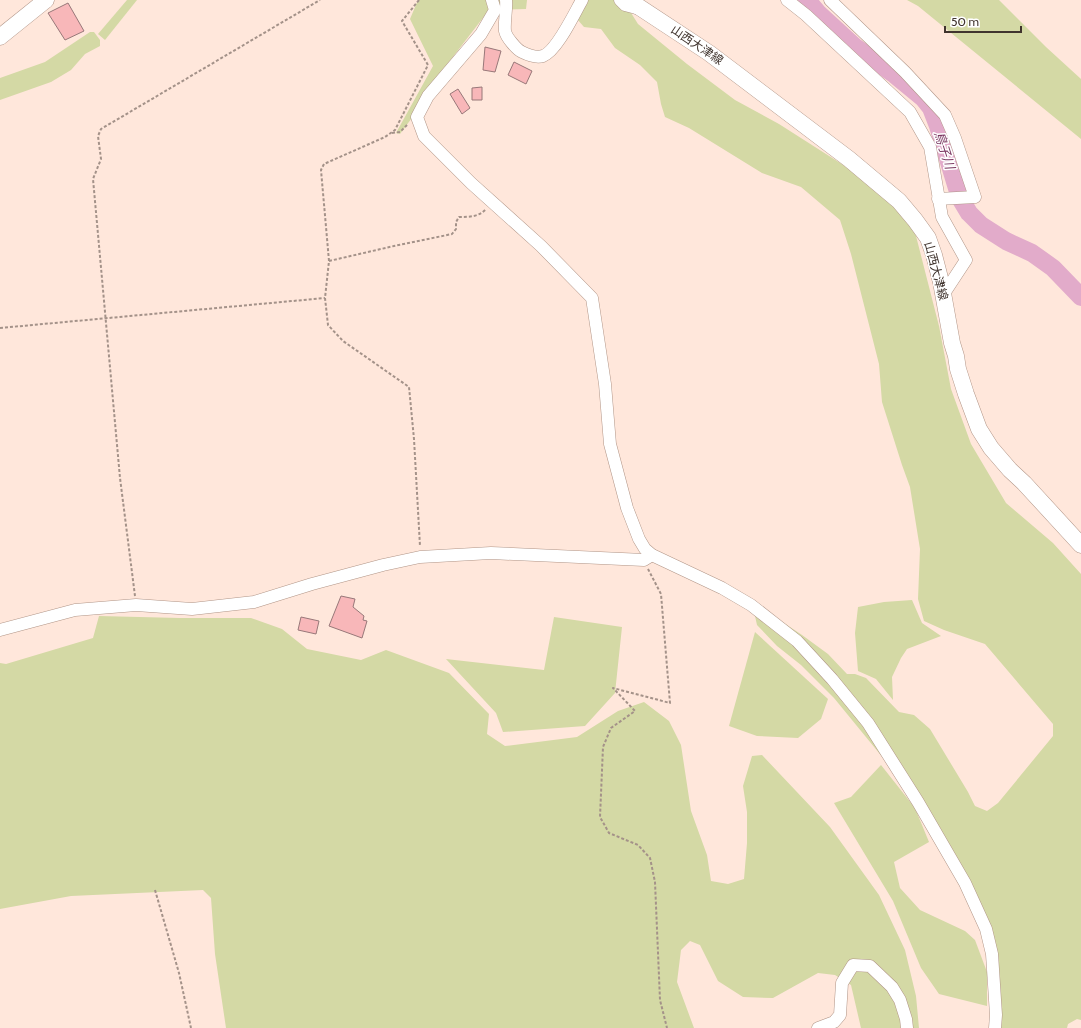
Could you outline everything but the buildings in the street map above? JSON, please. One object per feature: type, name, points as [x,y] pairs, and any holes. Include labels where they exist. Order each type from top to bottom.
[{"type":"main road","points":[[0,38],[46,0]]},
{"type":"main road","name":"山西大津線","points":[[638,5],[709,53],[849,158],[899,201],[916,220],[928,238],[941,282],[958,368],[979,430],[991,448],[1010,470],[1024,483],[1081,545]]},
{"type":"street","points":[[492,0],[495,10],[481,34],[428,96],[417,117],[424,136],[471,184],[541,246],[592,298],[605,384],[610,444],[627,508],[648,558]]},
{"type":"street","points":[[506,0],[505,33],[520,52],[530,56],[543,56],[549,52],[568,27],[582,0]]},
{"type":"street","points":[[620,0],[625,5],[638,5]]},
{"type":"street","points":[[787,0],[806,15],[910,112],[930,147],[942,217],[966,260],[943,295]]},
{"type":"street","points":[[830,0],[905,72],[945,115],[955,138],[975,197],[940,199]]},
{"type":"street","points":[[0,630],[75,610],[136,605],[192,609],[254,602],[312,584],[383,565],[420,557],[491,553],[648,558],[722,588],[751,605],[798,642],[832,679],[868,723],[918,802],[965,883],[986,929],[992,954],[996,1015],[995,1028]]},
{"type":"street","points":[[818,1028],[834,1022],[840,1015],[842,982],[853,965],[870,966],[892,987],[900,1000],[906,1019],[907,1028]]},
{"type":"path","points":[[136,605],[120,478],[93,179],[101,159],[98,136],[101,129],[320,0]]},
{"type":"path","points":[[419,0],[402,21],[428,66],[395,130],[385,137],[324,164],[321,170],[329,261],[325,298],[328,325],[343,341],[409,387],[414,439],[420,557]]},
{"type":"path","points":[[390,133],[400,132],[417,117]]},
{"type":"path","points":[[329,261],[452,234],[456,229],[456,222],[459,217],[471,217],[482,213],[492,202]]},
{"type":"path","points":[[0,328],[325,298]]},
{"type":"path","points":[[648,558],[661,594],[670,703],[613,688],[635,711],[611,728],[603,747],[600,817],[609,833],[638,845],[650,858],[655,882],[660,1000],[668,1028]]},
{"type":"path","points":[[155,890],[179,972],[191,1028]]},
{"type":"green space","points":[[127,0],[137,0],[105,40],[98,34]]},
{"type":"green space","points":[[418,0],[527,0],[526,9],[489,10],[432,84],[420,107],[400,134],[396,133],[433,66],[410,19]]},
{"type":"green space","points":[[576,0],[623,0],[638,24],[687,64],[735,100],[779,124],[862,177],[899,208],[915,232],[939,326],[951,389],[971,444],[1006,503],[1053,543],[1081,574],[1081,1020],[1077,1019],[1068,1024],[1067,1028],[1000,1028],[987,948],[947,840],[834,698],[801,665],[777,646],[757,625],[755,616],[766,611],[828,654],[847,674],[855,674],[866,678],[899,712],[914,715],[930,729],[975,806],[987,811],[998,803],[1053,736],[1053,724],[985,644],[944,630],[924,621],[918,599],[920,549],[910,487],[882,402],[879,364],[851,254],[840,220],[801,187],[762,173],[689,128],[665,117],[657,82],[640,65],[615,48],[601,29],[584,27],[577,19]]},
{"type":"green space","points":[[907,0],[999,0],[1046,47],[1081,79],[1081,139],[918,6]]},
{"type":"green space","points":[[90,32],[94,32],[100,40],[100,46],[85,54],[71,70],[51,82],[0,100],[0,78],[45,62]]},
{"type":"green space","points":[[912,600],[922,623],[941,636],[907,649],[892,677],[893,700],[876,679],[858,671],[855,633],[858,607],[884,602]]},
{"type":"green space","points":[[99,616],[251,618],[282,629],[307,649],[361,660],[386,650],[449,673],[489,714],[487,734],[505,746],[577,737],[618,711],[644,702],[669,721],[681,745],[691,811],[707,855],[711,881],[728,884],[744,879],[747,843],[747,812],[743,786],[752,756],[762,755],[830,827],[879,895],[905,950],[916,996],[919,1028],[861,1028],[851,985],[835,975],[818,973],[773,998],[743,997],[718,981],[700,945],[690,941],[681,950],[677,982],[694,1028],[226,1028],[215,954],[211,898],[203,890],[71,896],[0,909],[0,663],[6,664],[93,638]]},
{"type":"green space","points":[[554,617],[622,627],[615,693],[585,726],[503,732],[496,713],[446,659],[544,670]]},
{"type":"green space","points":[[755,632],[828,699],[821,719],[798,738],[757,736],[729,726]]},
{"type":"green space","points":[[881,765],[915,808],[929,842],[894,862],[900,888],[920,910],[965,931],[975,940],[987,972],[987,1006],[939,994],[921,968],[893,901],[834,803],[851,797]]},
{"type":"waterway","name":"鳥子川","points":[[807,0],[819,14],[854,46],[895,75],[923,98],[931,108],[960,198],[969,213],[981,225],[1006,241],[1032,253],[1053,268],[1081,297]]}]
